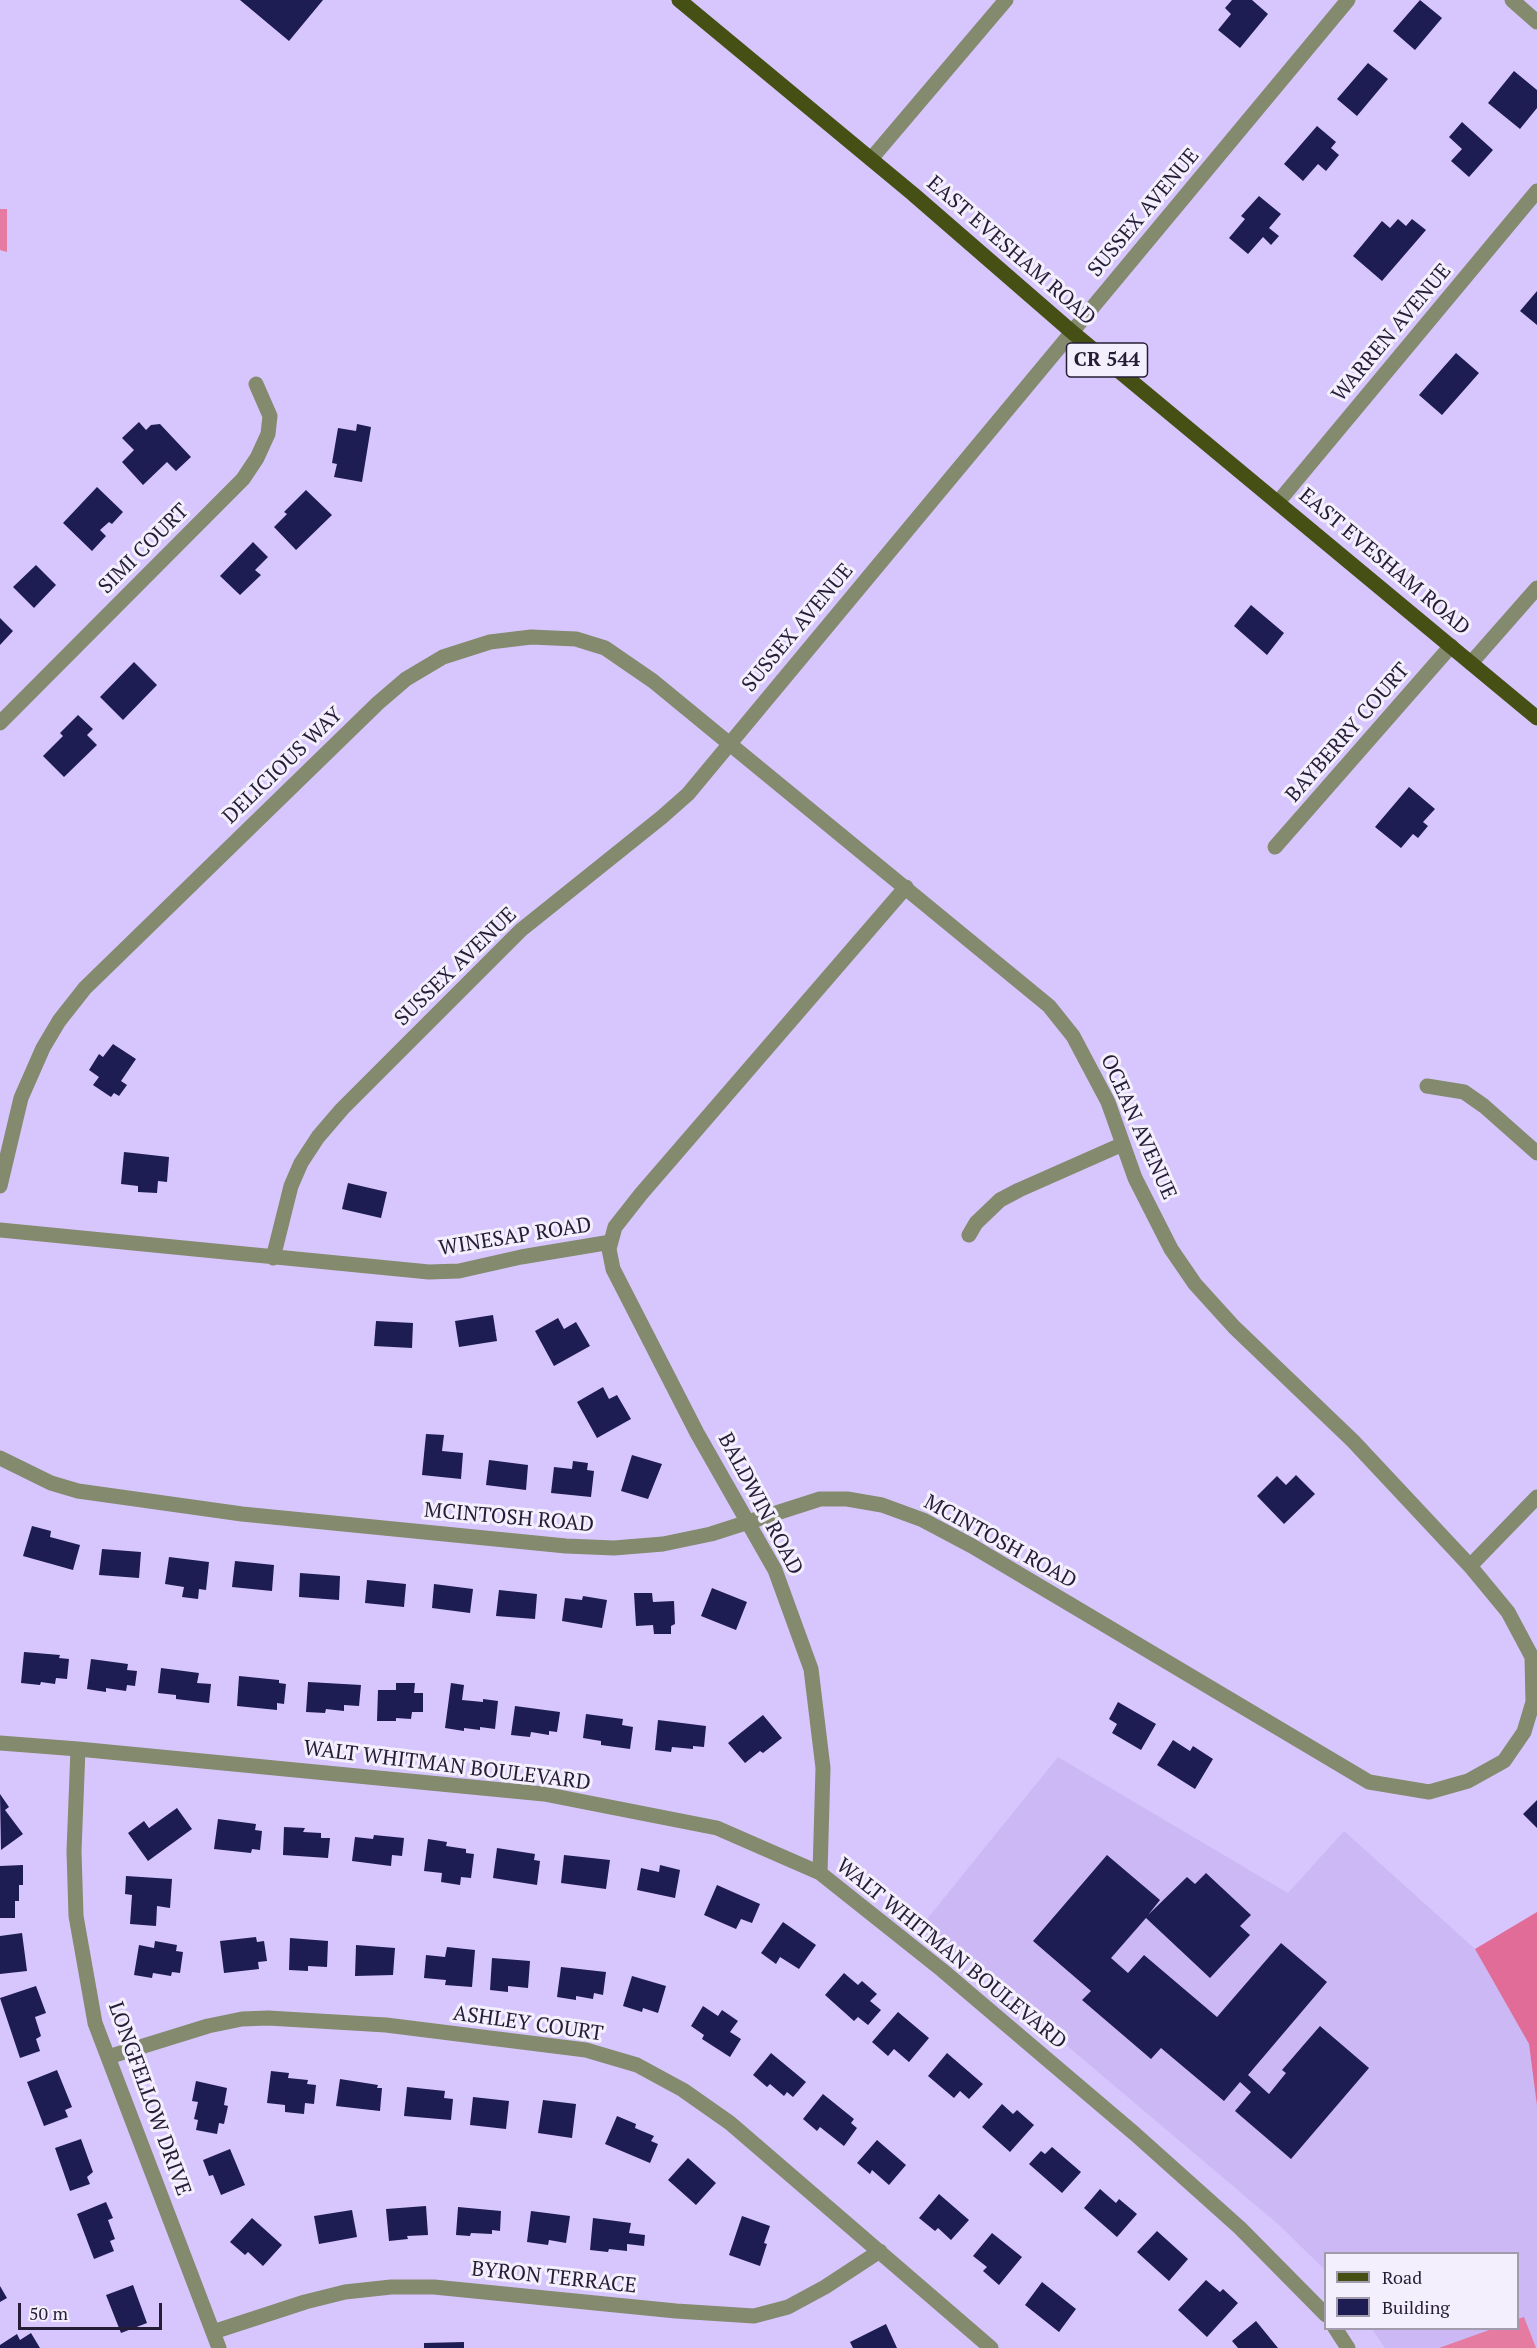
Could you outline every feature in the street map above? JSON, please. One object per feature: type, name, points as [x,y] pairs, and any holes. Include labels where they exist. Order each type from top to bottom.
[{"type":"main road","name":"EAST EVESHAM ROAD","points":[[679,0],[871,159],[1072,332],[1279,501],[1537,718]]},
{"type":"street","points":[[871,159],[1006,0]]},
{"type":"street","name":"SUSSEX AVENUE","points":[[273,1258],[291,1186],[301,1163],[318,1137],[342,1109],[521,930],[662,817],[687,794],[1348,0]]},
{"type":"street","points":[[1512,0],[1537,22]]},
{"type":"street","name":"WARREN AVENUE","points":[[1279,501],[1537,191]]},
{"type":"street","name":"SIMI COURT","points":[[0,723],[243,479],[257,458],[268,434],[270,416],[256,384]]},
{"type":"street","points":[[1471,663],[1537,588]]},
{"type":"street","name":"DELICIOUS WAY","points":[[0,1186],[21,1098],[43,1048],[59,1021],[85,988],[378,702],[406,679],[443,657],[490,642],[531,638],[576,639],[605,648],[643,674],[729,743]]},
{"type":"street","name":"BAYBERRY COURT","points":[[1275,848],[1451,646]]},
{"type":"street","name":"OCEAN AVENUE","points":[[729,743],[1049,1006],[1073,1035],[1108,1102],[1136,1178],[1166,1239],[1196,1284],[1234,1327],[1353,1441],[1470,1566]]},
{"type":"street","name":"WINESAP ROAD","points":[[0,1230],[429,1272],[459,1270],[611,1242],[615,1227],[640,1194],[906,887]]},
{"type":"street","points":[[1426,1086],[1464,1092],[1484,1106],[1537,1153]]},
{"type":"street","points":[[969,1234],[976,1223],[1000,1200],[1123,1144]]},
{"type":"street","name":"BALDWIN ROAD","points":[[611,1242],[609,1249],[613,1269],[697,1433],[776,1570],[811,1669],[824,1768],[820,1873]]},
{"type":"street","name":"MCINTOSH ROAD","points":[[0,1458],[51,1483],[78,1491],[242,1514],[566,1546],[614,1548],[663,1544],[711,1534],[820,1499],[847,1499],[882,1505],[923,1520],[982,1552],[1369,1782],[1429,1792],[1468,1781],[1504,1761],[1524,1732],[1533,1702],[1532,1657],[1508,1612],[1470,1566]]},
{"type":"street","points":[[1470,1566],[1537,1497]]},
{"type":"street","name":"WALT WHITMAN BOULEVARD","points":[[0,1743],[544,1794],[717,1828],[820,1873],[942,1970],[1135,2134],[1240,2228],[1324,2313]]},
{"type":"street","name":"LONGFELLOW DRIVE","points":[[78,1749],[76,1916],[95,2023],[219,2348]]},
{"type":"street","name":"ASHLEY COURT","points":[[108,2057],[208,2026],[242,2019],[268,2018],[386,2025],[586,2050],[637,2065],[683,2090],[730,2123],[992,2348]]},
{"type":"street","name":"BYRON TERRACE","points":[[213,2332],[305,2302],[345,2292],[391,2286],[434,2287],[676,2311],[754,2316],[788,2307],[825,2287],[880,2251]]},
{"type":"street","points":[[1336,2330],[1348,2348]]},
{"type":"shaded area","points":[[0,209],[7,209],[7,252],[0,250]]},
{"type":"shaded area","points":[[1058,1757],[1288,1893],[1344,1831],[1475,1949],[1529,2044],[1537,2106],[1537,2348],[1385,2348],[1373,2330],[1519,2330],[1519,2252],[1324,2252],[1324,2269],[1279,2225],[923,1924]]},
{"type":"shaded area","points":[[1537,1912],[1537,2106],[1529,2044],[1475,1949]]},
{"type":"shaded area","points":[[1524,2317],[1536,2348],[1439,2348],[1489,2330],[1519,2330],[1519,2319]]},
{"type":"building","points":[[240,0],[323,0],[289,41]]},
{"type":"building","points":[[1232,0],[1252,0],[1268,14],[1240,48],[1218,30],[1231,14],[1225,8]]},
{"type":"building","points":[[1420,0],[1442,18],[1415,50],[1393,31]]},
{"type":"building","points":[[1368,63],[1388,79],[1357,116],[1337,99]]},
{"type":"building","points":[[1514,71],[1537,90],[1537,108],[1520,129],[1488,103]]},
{"type":"building","points":[[1462,122],[1493,150],[1469,177],[1451,161],[1462,149],[1449,137]]},
{"type":"building","points":[[1317,126],[1336,142],[1331,148],[1339,155],[1326,171],[1318,164],[1303,181],[1284,164]]},
{"type":"building","points":[[1259,196],[1281,214],[1269,228],[1279,236],[1271,245],[1263,237],[1248,254],[1229,238],[1245,219],[1241,216]]},
{"type":"building","points":[[1398,219],[1406,226],[1412,219],[1426,230],[1382,281],[1353,256],[1382,221],[1390,228]]},
{"type":"building","points":[[1537,291],[1537,325],[1520,311]]},
{"type":"building","points":[[1456,353],[1479,373],[1442,415],[1419,395]]},
{"type":"building","points":[[139,422],[146,430],[151,425],[160,424],[191,457],[176,471],[167,462],[143,485],[122,462],[134,450],[122,438]]},
{"type":"building","points":[[357,424],[371,427],[362,482],[334,477],[337,464],[332,463],[338,428],[356,431]]},
{"type":"building","points":[[97,487],[123,512],[112,524],[109,522],[100,530],[106,536],[92,551],[63,523]]},
{"type":"building","points":[[306,490],[332,515],[296,550],[274,527],[287,514],[284,512]]},
{"type":"building","points":[[253,542],[268,557],[255,570],[261,575],[240,595],[220,576]]},
{"type":"building","points":[[36,565],[56,585],[34,608],[13,587]]},
{"type":"building","points":[[1251,605],[1284,633],[1267,655],[1234,626]]},
{"type":"building","points":[[0,618],[13,631],[0,645]]},
{"type":"building","points":[[134,662],[157,685],[123,720],[100,697]]},
{"type":"building","points":[[78,715],[93,729],[87,735],[97,745],[64,777],[43,756],[63,736],[60,733]]},
{"type":"building","points":[[1409,787],[1435,809],[1423,822],[1428,826],[1418,838],[1413,834],[1401,848],[1375,827]]},
{"type":"building","points":[[113,1044],[136,1059],[121,1081],[127,1085],[119,1096],[114,1093],[111,1097],[93,1085],[99,1077],[89,1070],[99,1054],[103,1057]]},
{"type":"building","points":[[124,1152],[169,1157],[167,1182],[158,1181],[157,1193],[138,1192],[138,1186],[121,1184]]},
{"type":"building","points":[[348,1183],[387,1192],[381,1218],[342,1209]]},
{"type":"building","points":[[493,1315],[497,1341],[459,1347],[455,1321]]},
{"type":"building","points":[[558,1318],[564,1329],[576,1322],[590,1346],[554,1366],[535,1331]]},
{"type":"building","points":[[376,1321],[413,1323],[412,1348],[374,1346]]},
{"type":"building","points":[[603,1387],[609,1399],[617,1395],[631,1419],[597,1438],[577,1402]]},
{"type":"building","points":[[426,1434],[444,1435],[442,1451],[463,1453],[461,1479],[422,1475]]},
{"type":"building","points":[[632,1455],[662,1464],[648,1499],[621,1491]]},
{"type":"building","points":[[489,1460],[528,1465],[526,1490],[486,1485]]},
{"type":"building","points":[[573,1461],[588,1463],[587,1470],[594,1471],[591,1497],[551,1493],[554,1467],[572,1469]]},
{"type":"building","points":[[1296,1475],[1315,1494],[1284,1524],[1257,1496],[1277,1476],[1286,1485]]},
{"type":"building","points":[[32,1526],[51,1531],[50,1537],[80,1545],[73,1570],[23,1556]]},
{"type":"building","points":[[102,1549],[141,1552],[139,1578],[99,1575]]},
{"type":"building","points":[[169,1557],[209,1562],[206,1590],[199,1589],[198,1599],[182,1597],[184,1587],[165,1584]]},
{"type":"building","points":[[235,1561],[274,1565],[272,1591],[232,1587]]},
{"type":"building","points":[[300,1573],[340,1576],[339,1600],[299,1597]]},
{"type":"building","points":[[367,1580],[406,1584],[404,1607],[365,1603]]},
{"type":"building","points":[[434,1584],[473,1589],[470,1613],[432,1608]]},
{"type":"building","points":[[712,1588],[747,1602],[736,1630],[701,1616]]},
{"type":"building","points":[[499,1590],[537,1594],[535,1619],[496,1616]]},
{"type":"building","points":[[634,1593],[652,1593],[653,1602],[674,1601],[675,1624],[671,1626],[671,1634],[654,1634],[653,1625],[636,1626]]},
{"type":"building","points":[[583,1596],[607,1600],[602,1628],[562,1621],[565,1598],[582,1600]]},
{"type":"building","points":[[24,1652],[60,1655],[59,1658],[69,1659],[67,1679],[56,1678],[55,1684],[21,1683]]},
{"type":"building","points":[[91,1659],[128,1664],[127,1670],[137,1671],[135,1686],[127,1685],[126,1691],[106,1688],[106,1692],[87,1689]]},
{"type":"building","points":[[161,1668],[199,1673],[197,1683],[211,1684],[209,1703],[176,1699],[176,1695],[158,1693]]},
{"type":"building","points":[[239,1676],[279,1680],[279,1683],[286,1684],[284,1704],[277,1703],[277,1710],[237,1706]]},
{"type":"building","points":[[308,1682],[361,1685],[359,1706],[344,1705],[344,1711],[326,1709],[325,1713],[306,1712]]},
{"type":"building","points":[[396,1683],[415,1683],[414,1693],[423,1693],[423,1712],[412,1712],[411,1719],[396,1718],[396,1721],[377,1721],[378,1690],[396,1690]]},
{"type":"building","points":[[451,1683],[464,1685],[462,1700],[498,1701],[495,1729],[464,1728],[464,1731],[445,1728]]},
{"type":"building","points":[[1118,1702],[1156,1724],[1141,1750],[1112,1733],[1117,1724],[1109,1719]]},
{"type":"building","points":[[515,1706],[560,1712],[557,1732],[549,1731],[549,1735],[531,1732],[530,1737],[511,1735]]},
{"type":"building","points":[[586,1714],[623,1719],[622,1725],[633,1727],[630,1749],[601,1745],[601,1741],[583,1738]]},
{"type":"building","points":[[763,1715],[782,1738],[745,1763],[728,1743]]},
{"type":"building","points":[[658,1720],[706,1726],[704,1747],[693,1746],[693,1749],[672,1747],[671,1752],[655,1750]]},
{"type":"building","points":[[1173,1740],[1190,1751],[1193,1746],[1213,1759],[1195,1789],[1157,1765]]},
{"type":"building","points":[[0,1794],[9,1807],[5,1810],[23,1834],[1,1850]]},
{"type":"building","points":[[1537,1800],[1537,1828],[1523,1814]]},
{"type":"building","points":[[177,1808],[192,1829],[148,1861],[128,1833],[144,1821],[149,1828]]},
{"type":"building","points":[[218,1819],[256,1824],[255,1830],[262,1831],[260,1850],[252,1849],[251,1853],[214,1849]]},
{"type":"building","points":[[284,1827],[305,1828],[303,1832],[321,1833],[321,1838],[330,1838],[328,1858],[283,1855]]},
{"type":"building","points":[[374,1835],[404,1838],[402,1856],[392,1855],[391,1866],[352,1861],[355,1837],[373,1839]]},
{"type":"building","points":[[428,1839],[447,1842],[446,1846],[466,1849],[466,1853],[474,1854],[471,1878],[461,1877],[460,1885],[441,1882],[442,1873],[424,1871]]},
{"type":"building","points":[[497,1848],[535,1854],[534,1860],[540,1861],[537,1885],[493,1878]]},
{"type":"building","points":[[564,1855],[610,1860],[606,1889],[561,1883]]},
{"type":"building","points":[[1107,1855],[1160,1900],[1148,1915],[1187,1877],[1195,1884],[1206,1873],[1251,1915],[1240,1926],[1250,1935],[1210,1978],[1146,1918],[1111,1958],[1128,1973],[1144,1955],[1217,2017],[1281,1943],[1327,1982],[1248,2075],[1269,2094],[1286,2073],[1282,2070],[1320,2026],[1369,2068],[1291,2159],[1235,2111],[1251,2092],[1240,2082],[1224,2101],[1161,2048],[1151,2059],[1082,2000],[1091,1991],[1033,1941]]},
{"type":"building","points":[[23,1865],[23,1885],[19,1885],[19,1901],[15,1901],[15,1918],[0,1918],[0,1866]]},
{"type":"building","points":[[660,1865],[680,1870],[675,1898],[637,1890],[641,1868],[659,1872]]},
{"type":"building","points":[[126,1876],[172,1879],[170,1908],[157,1906],[156,1926],[130,1924],[132,1895],[125,1894]]},
{"type":"building","points":[[717,1885],[760,1904],[752,1923],[741,1919],[736,1929],[704,1915]]},
{"type":"building","points":[[783,1922],[816,1945],[799,1969],[780,1957],[776,1964],[761,1953]]},
{"type":"building","points":[[22,1933],[27,1971],[0,1974],[0,1936]]},
{"type":"building","points":[[256,1937],[257,1942],[264,1941],[267,1961],[258,1962],[259,1969],[224,1973],[220,1941]]},
{"type":"building","points":[[290,1938],[328,1941],[327,1967],[308,1966],[308,1971],[289,1970]]},
{"type":"building","points":[[155,1941],[177,1945],[176,1951],[183,1952],[180,1973],[172,1972],[171,1976],[153,1973],[152,1978],[134,1975],[139,1945],[154,1948]]},
{"type":"building","points":[[356,1945],[395,1948],[393,1975],[355,1976]]},
{"type":"building","points":[[447,1947],[475,1950],[472,1987],[445,1985],[446,1980],[424,1978],[426,1955],[445,1957]]},
{"type":"building","points":[[492,1958],[530,1961],[528,1988],[508,1986],[508,1992],[490,1990]]},
{"type":"building","points":[[561,1967],[606,1972],[603,1995],[594,1993],[593,1999],[576,1996],[576,2000],[557,1997]]},
{"type":"building","points":[[844,1973],[858,1985],[862,1981],[877,1994],[870,2001],[881,2010],[868,2025],[858,2017],[854,2021],[825,1995]]},
{"type":"building","points":[[632,1976],[666,1986],[658,2013],[643,2008],[642,2012],[623,2006]]},
{"type":"building","points":[[36,1986],[46,2013],[35,2017],[41,2036],[36,2039],[40,2051],[20,2058],[0,1998]]},
{"type":"building","points":[[703,2006],[718,2016],[722,2010],[738,2021],[730,2032],[741,2039],[730,2057],[702,2039],[704,2035],[691,2026]]},
{"type":"building","points":[[898,2012],[929,2038],[909,2062],[894,2049],[888,2056],[872,2042]]},
{"type":"building","points":[[771,2053],[806,2082],[793,2097],[787,2092],[784,2096],[770,2084],[767,2087],[753,2075]]},
{"type":"building","points":[[947,2053],[983,2084],[969,2099],[960,2091],[954,2098],[928,2076]]},
{"type":"building","points":[[57,2070],[72,2107],[65,2110],[68,2117],[44,2126],[27,2082]]},
{"type":"building","points":[[271,2071],[289,2073],[288,2078],[308,2080],[307,2084],[316,2085],[314,2104],[305,2103],[304,2114],[285,2112],[285,2105],[267,2103]]},
{"type":"building","points":[[340,2079],[378,2085],[377,2088],[382,2088],[380,2111],[336,2106]]},
{"type":"building","points":[[196,2081],[227,2088],[224,2105],[228,2106],[224,2124],[219,2123],[217,2134],[196,2130],[198,2120],[194,2119],[198,2102],[192,2101]]},
{"type":"building","points":[[407,2087],[445,2091],[444,2098],[453,2099],[451,2120],[404,2116]]},
{"type":"building","points":[[823,2094],[854,2119],[851,2123],[857,2128],[844,2146],[820,2127],[817,2131],[803,2119]]},
{"type":"building","points":[[473,2097],[509,2101],[506,2129],[470,2125]]},
{"type":"building","points":[[543,2100],[576,2104],[572,2138],[538,2133]]},
{"type":"building","points":[[1002,2104],[1013,2114],[1017,2110],[1034,2125],[1010,2152],[982,2127]]},
{"type":"building","points":[[617,2116],[636,2124],[635,2128],[654,2136],[651,2141],[658,2144],[650,2163],[605,2144]]},
{"type":"building","points":[[81,2139],[93,2172],[87,2177],[90,2184],[70,2191],[55,2148]]},
{"type":"building","points":[[877,2140],[906,2165],[889,2185],[872,2170],[870,2174],[857,2163]]},
{"type":"building","points":[[1052,2147],[1081,2172],[1062,2193],[1029,2164],[1041,2151],[1045,2154]]},
{"type":"building","points":[[230,2149],[245,2185],[221,2195],[213,2175],[209,2176],[203,2160]]},
{"type":"building","points":[[688,2158],[716,2183],[696,2205],[668,2180]]},
{"type":"building","points":[[1100,2189],[1116,2203],[1119,2199],[1137,2214],[1117,2237],[1084,2208]]},
{"type":"building","points":[[939,2194],[969,2220],[951,2240],[938,2228],[935,2231],[919,2218]]},
{"type":"building","points":[[106,2202],[113,2218],[108,2220],[115,2239],[110,2241],[114,2251],[94,2259],[77,2214]]},
{"type":"building","points":[[426,2206],[428,2235],[407,2236],[408,2239],[389,2241],[386,2209]]},
{"type":"building","points":[[458,2207],[501,2211],[500,2231],[492,2230],[492,2234],[471,2233],[470,2236],[456,2235]]},
{"type":"building","points":[[352,2210],[357,2237],[319,2244],[314,2216]]},
{"type":"building","points":[[531,2211],[570,2216],[566,2243],[549,2240],[548,2245],[527,2242]]},
{"type":"building","points":[[742,2216],[770,2226],[760,2266],[729,2255]]},
{"type":"building","points":[[252,2218],[282,2245],[263,2266],[248,2252],[245,2255],[230,2242]]},
{"type":"building","points":[[593,2218],[631,2223],[629,2233],[645,2235],[644,2246],[627,2244],[627,2251],[590,2250]]},
{"type":"building","points":[[1157,2231],[1188,2259],[1169,2281],[1137,2252]]},
{"type":"building","points":[[992,2233],[1022,2257],[999,2285],[983,2271],[987,2267],[973,2256]]},
{"type":"building","points":[[1206,2280],[1220,2292],[1223,2289],[1238,2303],[1207,2337],[1178,2310]]},
{"type":"building","points":[[1042,2282],[1076,2309],[1059,2332],[1025,2305]]},
{"type":"building","points":[[133,2285],[147,2323],[121,2333],[106,2295]]},
{"type":"building","points":[[0,2286],[7,2298],[0,2302]]},
{"type":"building","points":[[1256,2321],[1278,2348],[1238,2348],[1232,2341]]},
{"type":"building","points":[[886,2324],[897,2348],[853,2348],[850,2342]]},
{"type":"building","points":[[31,2333],[40,2348],[0,2348],[0,2345],[17,2334],[20,2340]]},
{"type":"building","points":[[464,2342],[464,2348],[424,2348],[424,2343]]}]
